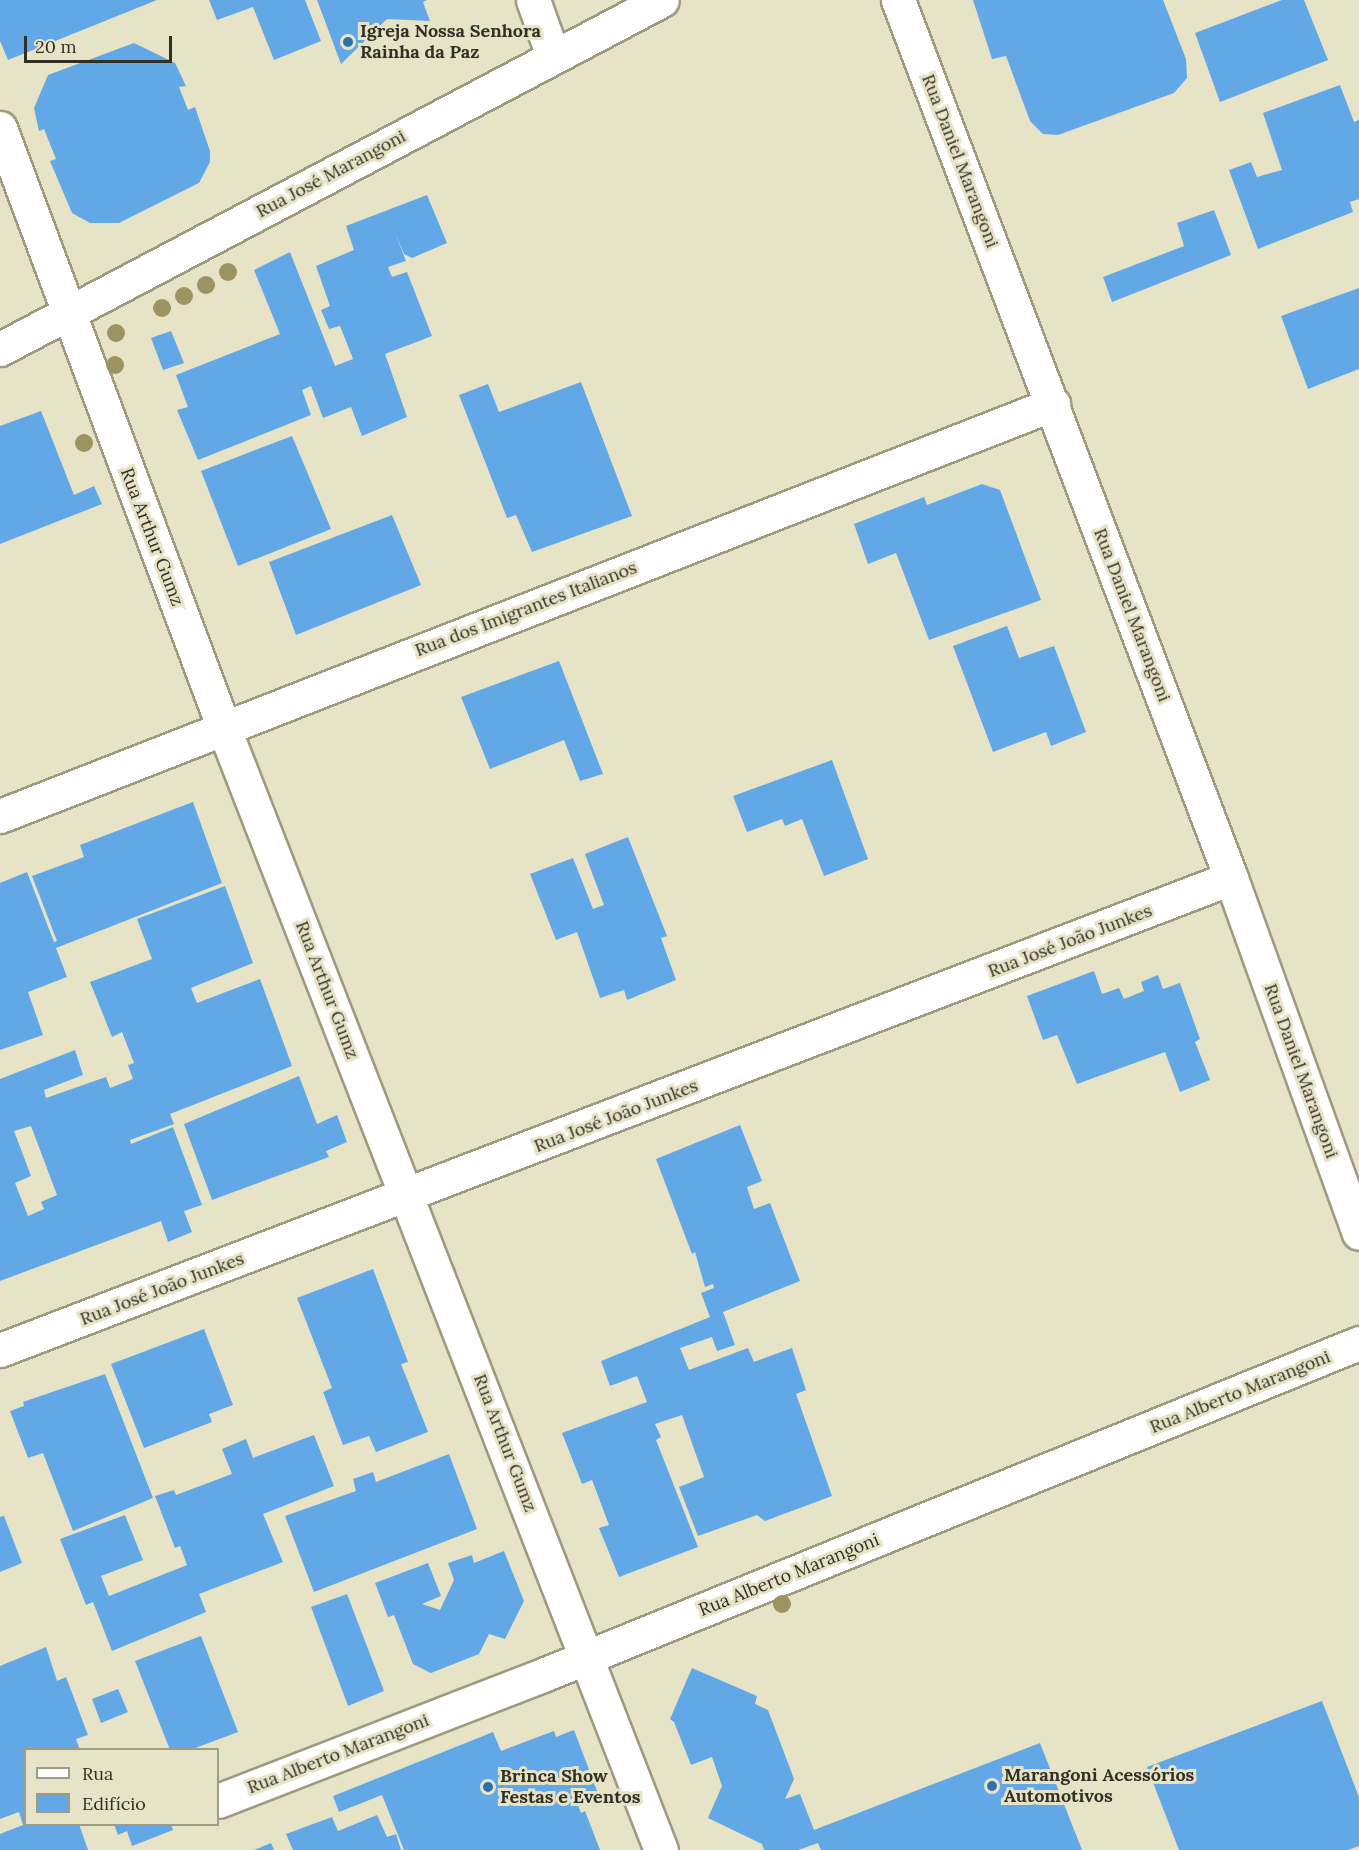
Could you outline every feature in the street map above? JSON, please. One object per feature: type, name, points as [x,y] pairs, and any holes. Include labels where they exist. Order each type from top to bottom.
[{"type":"street","points":[[533,0],[553,56]]},
{"type":"street","name":"Rua José Marangoni","points":[[0,349],[663,0]]},
{"type":"street","name":"Rua Daniel Marangoni","points":[[898,0],[1231,878],[1359,1233]]},
{"type":"street","name":"Rua Arthur Gumz","points":[[0,128],[67,315],[223,726],[588,1657],[661,1850]]},
{"type":"street","name":"Rua dos Imigrantes Italianos","points":[[0,816],[223,726],[1053,404]]},
{"type":"street","name":"Rua José João Junkes","points":[[0,1350],[408,1196],[1231,878]]},
{"type":"street","name":"Rua Alberto Marangoni","points":[[219,1801],[588,1657],[1359,1343]]},
{"type":"building","points":[[0,0],[157,0],[8,60],[0,41]]},
{"type":"building","points":[[209,0],[305,0],[321,41],[274,60],[253,7],[217,20]]},
{"type":"building","name":"Igreja Nossa Senhora Rainha da Paz","points":[[317,0],[427,0],[423,2],[430,21],[387,19],[341,64]]},
{"type":"building","points":[[973,0],[1163,0],[1186,59],[1187,78],[1174,93],[1058,135],[1043,134],[1030,121],[1006,56],[992,59]]},
{"type":"building","points":[[1282,0],[1304,0],[1328,60],[1220,102],[1195,33]]},
{"type":"building","points":[[134,43],[175,63],[186,86],[179,87],[188,110],[195,107],[210,151],[210,162],[199,183],[119,223],[90,223],[72,213],[50,161],[56,159],[44,129],[39,131],[34,108],[48,75]]},
{"type":"building","points":[[1340,85],[1354,122],[1359,120],[1359,199],[1350,202],[1353,212],[1258,249],[1229,170],[1251,162],[1257,177],[1282,170],[1263,113]]},
{"type":"building","points":[[427,195],[447,243],[412,258],[404,254],[395,233],[406,261],[388,267],[392,277],[407,272],[432,336],[385,354],[407,417],[362,436],[351,407],[323,418],[311,386],[302,390],[311,415],[198,460],[177,410],[188,407],[176,375],[280,334],[254,270],[290,252],[335,366],[353,359],[340,326],[329,329],[321,310],[330,306],[316,266],[354,250],[346,226]]},
{"type":"building","points":[[1214,210],[1231,255],[1112,302],[1103,277],[1184,246],[1177,223]]},
{"type":"building","points":[[1359,288],[1359,369],[1308,389],[1281,316]]},
{"type":"building","points":[[171,331],[184,363],[163,370],[151,338]]},
{"type":"building","points":[[581,382],[632,516],[532,552],[516,515],[507,518],[459,395],[488,384],[499,412]]},
{"type":"building","points":[[41,411],[74,495],[94,486],[102,504],[0,544],[0,426]]},
{"type":"building","points":[[292,436],[331,529],[238,566],[201,471]]},
{"type":"building","points":[[982,484],[1000,490],[1041,600],[929,640],[896,553],[868,564],[854,524],[924,497],[927,505]]},
{"type":"building","points":[[392,515],[421,585],[296,635],[269,562]]},
{"type":"building","points":[[1007,626],[1019,658],[1054,646],[1086,732],[1051,746],[1046,732],[993,752],[953,646]]},
{"type":"building","points":[[559,661],[603,774],[580,781],[564,740],[490,769],[461,697]]},
{"type":"building","points":[[832,760],[868,859],[824,876],[802,819],[785,826],[782,819],[747,832],[733,796]]},
{"type":"building","points":[[193,802],[222,883],[56,948],[67,977],[28,992],[43,1035],[0,1050],[0,883],[27,872],[54,942],[57,941],[32,876],[84,857],[80,845]]},
{"type":"building","points":[[628,837],[667,936],[661,938],[676,980],[627,1000],[624,990],[600,998],[577,932],[556,940],[530,874],[573,858],[593,909],[604,905],[585,854]]},
{"type":"building","points":[[225,886],[253,963],[191,988],[197,1003],[260,979],[292,1066],[170,1114],[174,1124],[130,1140],[131,1144],[173,1127],[202,1205],[184,1211],[192,1232],[168,1242],[161,1221],[0,1281],[0,1079],[75,1050],[83,1075],[44,1090],[46,1098],[106,1077],[110,1088],[133,1079],[128,1065],[134,1063],[122,1032],[112,1037],[90,982],[152,959],[137,919]],"holes":[[[31,1126],[57,1195],[41,1202],[44,1209],[28,1216],[15,1183],[31,1176],[14,1131]]]},
{"type":"building","points":[[1094,971],[1102,994],[1119,988],[1124,999],[1144,991],[1141,982],[1158,975],[1163,989],[1180,983],[1200,1039],[1195,1042],[1210,1080],[1180,1092],[1165,1052],[1077,1084],[1057,1035],[1043,1040],[1027,996]]},
{"type":"building","points":[[299,1076],[317,1124],[337,1115],[347,1142],[326,1151],[329,1157],[212,1200],[184,1124]]},
{"type":"building","points":[[740,1125],[762,1181],[747,1187],[754,1209],[770,1203],[800,1281],[723,1312],[735,1345],[717,1351],[712,1337],[680,1348],[689,1370],[748,1348],[754,1362],[792,1348],[806,1390],[796,1394],[832,1496],[765,1521],[757,1515],[698,1536],[679,1487],[704,1477],[682,1415],[655,1424],[661,1437],[656,1440],[698,1547],[619,1577],[599,1528],[609,1525],[592,1480],[582,1484],[562,1433],[647,1402],[637,1376],[610,1386],[601,1361],[710,1317],[701,1293],[714,1288],[713,1284],[705,1287],[695,1252],[692,1254],[656,1159]]},
{"type":"building","points":[[373,1269],[408,1362],[401,1364],[428,1432],[376,1452],[369,1436],[343,1445],[323,1392],[332,1388],[297,1298]]},
{"type":"building","points":[[204,1329],[233,1405],[209,1414],[212,1422],[144,1448],[111,1364]]},
{"type":"building","points":[[105,1374],[153,1498],[73,1531],[43,1453],[28,1458],[10,1411],[24,1406],[23,1402]]},
{"type":"building","points":[[314,1435],[334,1486],[263,1514],[283,1562],[199,1594],[206,1612],[112,1651],[93,1602],[86,1605],[60,1539],[125,1515],[143,1560],[101,1576],[109,1596],[187,1565],[180,1546],[175,1548],[155,1496],[174,1490],[176,1495],[232,1474],[222,1449],[246,1439],[253,1458]]},
{"type":"building","points":[[449,1454],[477,1529],[314,1592],[285,1516],[356,1491],[353,1479],[373,1472],[376,1482]]},
{"type":"building","points":[[4,1516],[22,1563],[0,1572],[0,1517]]},
{"type":"building","points":[[504,1551],[524,1601],[505,1639],[489,1634],[479,1654],[431,1673],[413,1664],[394,1615],[388,1617],[375,1583],[428,1563],[441,1596],[422,1604],[440,1610],[454,1580],[448,1563],[472,1555],[474,1563]]},
{"type":"building","points":[[347,1594],[384,1691],[348,1706],[311,1607]]},
{"type":"building","points":[[201,1636],[238,1732],[195,1748],[169,1748],[135,1661]]},
{"type":"building","points":[[46,1647],[57,1681],[66,1677],[88,1735],[76,1739],[79,1748],[24,1748],[24,1826],[80,1826],[88,1850],[0,1850],[0,1834],[23,1825],[19,1812],[0,1819],[0,1666]]},
{"type":"building","points":[[692,1668],[757,1696],[755,1704],[768,1710],[794,1779],[785,1799],[800,1794],[814,1830],[1040,1743],[1082,1850],[821,1850],[818,1843],[798,1850],[764,1850],[762,1844],[708,1818],[722,1786],[712,1757],[691,1765],[674,1722],[670,1719]]},
{"type":"building","points":[[118,1689],[128,1712],[101,1723],[92,1699]]},
{"type":"building","points":[[1322,1701],[1359,1797],[1359,1846],[1348,1850],[1179,1850],[1147,1767]]},
{"type":"building","name":"Brinca Show Festas e Eventos","points":[[574,1730],[599,1796],[578,1805],[581,1813],[585,1811],[600,1850],[404,1850],[382,1795],[339,1812],[333,1796],[493,1732],[501,1751],[554,1731],[556,1737]]},
{"type":"building","points":[[377,1815],[387,1837],[396,1834],[401,1850],[293,1850],[286,1834],[332,1817],[338,1831]]},
{"type":"building","points":[[115,1826],[172,1826],[173,1830],[132,1846],[127,1831],[118,1835]]},
{"type":"building","points":[[271,1843],[274,1850],[254,1850]]},
{"type":"place","name":"Igreja Nossa Senhora Rainha da Paz","points":[[348,42]]},
{"type":"place","name":"Marangoni Acessórios Automotivos","points":[[992,1786]]},
{"type":"place","name":"Brinca Show Festas e Eventos","points":[[488,1787]]}]
